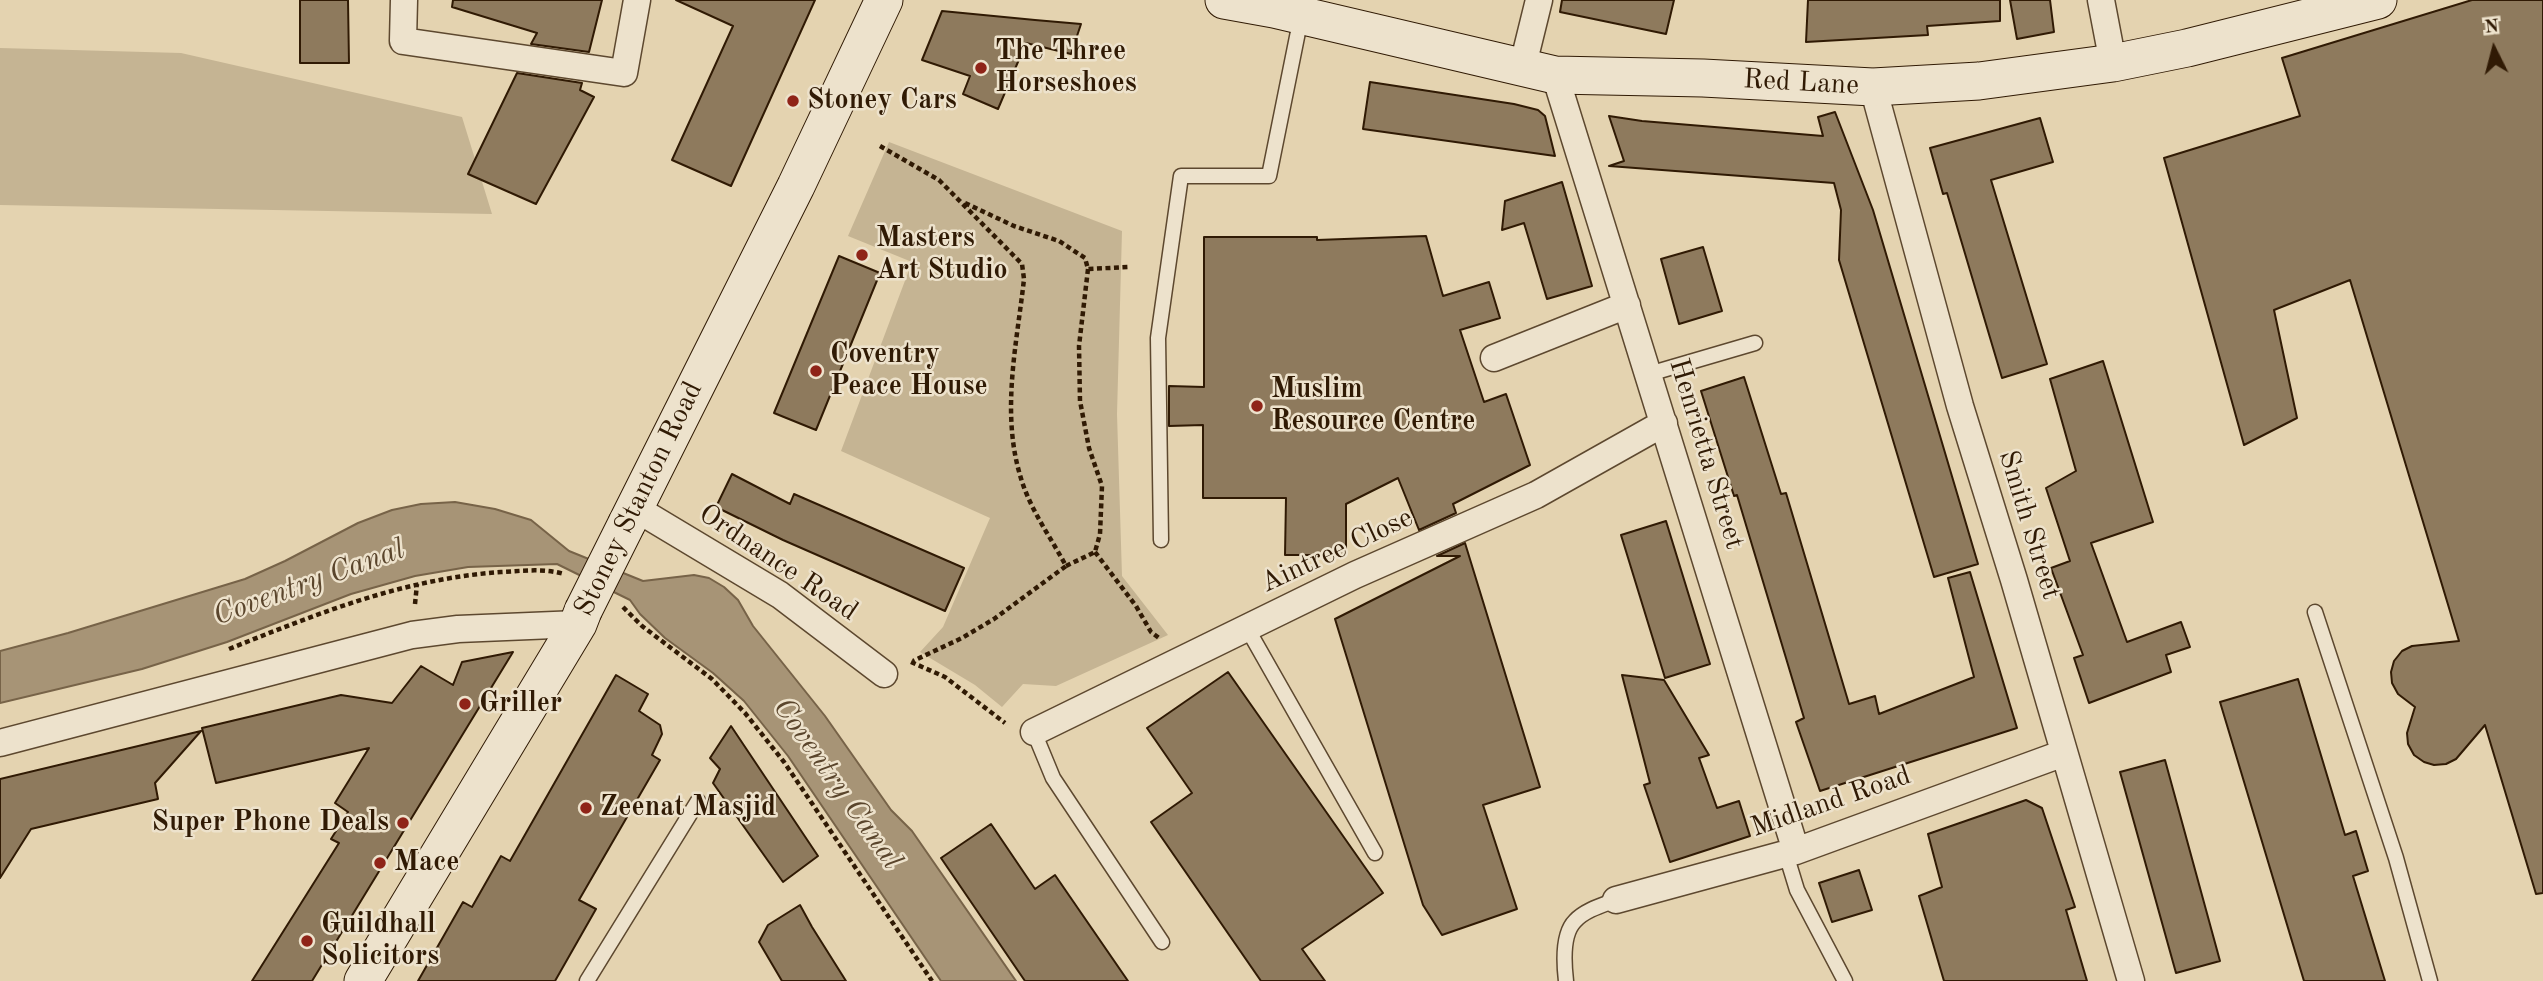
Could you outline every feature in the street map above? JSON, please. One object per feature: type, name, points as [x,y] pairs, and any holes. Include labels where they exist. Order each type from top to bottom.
[{"type":"street","points":[[404,0],[403,41],[624,73],[636,0]]},
{"type":"street","name":"Stoney Stanton Road","points":[[363,981],[592,611],[631,515],[796,186],[884,0]]},
{"type":"street","name":"Red Lane","points":[[1224,0],[1301,15],[1539,72],[1872,87],[1979,81],[2113,63],[2267,29],[2378,0]]},
{"type":"street","points":[[1539,0],[1539,72]]},
{"type":"street","points":[[2101,0],[2113,63]]},
{"type":"street","name":"Henrietta Street","points":[[1539,72],[1626,305],[1664,423],[1791,852]]},
{"type":"street","name":"Smith Street","points":[[1872,87],[1960,406],[2011,570],[2131,981]]},
{"type":"street","points":[[1494,358],[1626,305]]},
{"type":"street","name":"Aintree Close","points":[[1034,732],[1355,575],[1536,495],[1664,423]]},
{"type":"street","name":"Ordnance Road","points":[[631,515],[780,595],[884,674]]},
{"type":"street","points":[[0,743],[412,635],[592,611]]},
{"type":"street","name":"Midland Road","points":[[1616,900],[1791,852],[2064,753]]},
{"type":"lane","points":[[1161,540],[1158,338],[1181,176],[1269,176],[1301,15]]},
{"type":"lane","points":[[1648,374],[1755,343]]},
{"type":"lane","points":[[2315,612],[2396,858],[2430,981]]},
{"type":"lane","points":[[1247,628],[1375,853]]},
{"type":"lane","points":[[1034,732],[1053,778],[1162,942]]},
{"type":"lane","points":[[587,981],[698,801]]},
{"type":"lane","points":[[1791,852],[1797,890],[1845,981]]},
{"type":"lane","points":[[1566,981],[1563,955],[1574,922],[1593,909],[1616,900]]},
{"type":"path","points":[[880,146],[939,180],[1022,264],[1024,279],[1010,398],[1013,431],[1020,476],[1039,520],[1066,566]]},
{"type":"path","points":[[884,674],[962,638],[994,619],[1066,566],[1095,552],[1100,534],[1102,486],[1089,448],[1080,401],[1079,346],[1088,269],[1085,258],[1059,241],[1014,226],[961,201]]},
{"type":"path","points":[[1088,269],[1128,267]]},
{"type":"path","points":[[1095,552],[1151,632],[1187,658]]},
{"type":"path","points":[[218,653],[329,608],[447,577],[537,570],[568,575]]},
{"type":"path","points":[[592,611],[642,626],[712,679],[745,713],[784,762],[932,981]]},
{"type":"path","points":[[913,661],[945,677],[987,707],[1022,738],[1034,732]]},
{"type":"shaded area","points":[[0,48],[181,53],[462,117],[492,214],[0,205]]},
{"type":"shaded area","points":[[889,142],[1122,231],[1117,414],[1122,576],[1168,635],[1056,686],[1023,684],[1002,707],[975,685],[920,652],[943,627],[990,518],[841,451],[912,262],[848,236]]},
{"type":"water","name":"Coventry Canal","points":[[455,502],[495,509],[531,520],[569,551],[643,581],[694,575],[709,578],[724,587],[738,600],[753,626],[825,716],[891,810],[912,831],[1016,981],[941,981],[788,756],[744,701],[713,673],[665,638],[640,614],[630,600],[557,564],[468,567],[415,576],[351,594],[227,642],[142,669],[0,703],[0,651],[245,579],[358,523],[392,510],[421,504]]},
{"type":"building","points":[[300,0],[348,0],[349,63],[300,63]]},
{"type":"building","points":[[453,0],[602,0],[589,52],[531,44],[537,33],[452,7]]},
{"type":"building","points":[[676,0],[815,0],[731,186],[672,160],[733,26]]},
{"type":"building","points":[[1562,0],[1674,0],[1666,34],[1560,12]]},
{"type":"building","points":[[1808,0],[2000,0],[2000,21],[1927,26],[1928,35],[1806,42]]},
{"type":"building","points":[[2010,0],[2050,0],[2054,32],[2017,39]]},
{"type":"building","points":[[2472,0],[2543,0],[2543,893],[2536,894],[2485,725],[2456,759],[2446,764],[2424,762],[2414,755],[2408,744],[2407,733],[2415,707],[2398,694],[2392,683],[2394,661],[2402,651],[2412,646],[2459,641],[2350,280],[2274,310],[2297,418],[2244,445],[2164,158],[2300,116],[2282,58]]},
{"type":"building","name":"The Three Horseshoes","points":[[942,11],[1081,24],[1071,54],[1026,43],[998,109],[963,94],[970,76],[922,60]]},
{"type":"building","points":[[517,73],[582,83],[580,90],[594,97],[536,204],[468,174]]},
{"type":"building","points":[[1370,82],[1538,110],[1545,116],[1555,156],[1363,129]]},
{"type":"building","points":[[1835,112],[1873,210],[1978,564],[1934,577],[1839,260],[1841,210],[1834,183],[1609,166],[1624,161],[1609,116],[1823,136],[1818,117]]},
{"type":"building","points":[[2040,118],[2053,162],[1991,180],[2047,364],[2002,378],[1947,193],[1943,194],[1930,148]]},
{"type":"building","points":[[1562,182],[1592,286],[1547,299],[1524,223],[1502,230],[1505,201]]},
{"type":"building","points":[[1426,236],[1443,296],[1489,282],[1500,318],[1460,330],[1484,402],[1506,394],[1530,465],[1453,504],[1456,513],[1419,530],[1398,478],[1346,504],[1346,555],[1285,555],[1286,498],[1203,498],[1203,425],[1169,426],[1169,386],[1204,387],[1204,237],[1317,237],[1317,240]]},
{"type":"building","points":[[1703,247],[1722,311],[1679,324],[1661,259]]},
{"type":"building","name":"Coventry Peace House","points":[[839,256],[880,273],[816,430],[774,413]]},
{"type":"building","points":[[2103,361],[2153,522],[2091,543],[2127,642],[2181,622],[2190,647],[2166,655],[2171,672],[2089,703],[2074,658],[2083,655],[2051,568],[2070,561],[2046,488],[2076,471],[2050,379]]},
{"type":"building","points":[[1744,377],[1781,494],[1786,493],[1849,704],[1875,696],[1879,714],[1974,677],[1948,578],[1970,572],[2017,728],[1820,791],[1796,722],[1804,718],[1737,495],[1734,496],[1701,391]]},
{"type":"building","points":[[732,474],[790,504],[794,494],[964,568],[945,611],[783,540],[716,507]]},
{"type":"building","points":[[1666,521],[1710,664],[1665,678],[1621,535]]},
{"type":"building","points":[[1465,543],[1540,787],[1483,805],[1517,909],[1442,935],[1423,905],[1335,619],[1460,556],[1437,556]]},
{"type":"building","points":[[513,652],[312,981],[252,981],[339,843],[331,839],[348,812],[335,803],[369,748],[216,783],[202,728],[341,695],[392,703],[421,666],[453,685],[462,662]]},
{"type":"building","points":[[1228,672],[1383,893],[1302,949],[1325,981],[1261,981],[1151,822],[1192,793],[1147,728]]},
{"type":"building","name":"Zeenat Masjid","points":[[616,675],[648,694],[639,711],[660,725],[662,734],[652,755],[660,760],[579,900],[596,909],[555,981],[418,981],[463,902],[472,907],[501,856],[510,861]]},
{"type":"building","points":[[1622,675],[1664,680],[1709,755],[1699,758],[1717,808],[1739,801],[1750,836],[1670,862],[1644,785],[1650,783]]},
{"type":"building","points":[[2298,679],[2345,835],[2356,831],[2368,871],[2353,876],[2385,981],[2304,981],[2220,702]]},
{"type":"building","points":[[731,726],[818,856],[783,882],[713,783],[720,769],[710,758]]},
{"type":"building","points":[[201,731],[155,783],[158,799],[31,829],[0,878],[0,779]]},
{"type":"building","points":[[2165,760],[2220,961],[2176,973],[2120,772]]},
{"type":"building","points":[[2026,800],[2042,808],[2075,907],[2066,910],[2087,981],[1944,981],[1919,896],[1942,887],[1928,834]]},
{"type":"building","points":[[991,824],[1035,889],[1055,875],[1128,981],[1025,981],[941,858]]},
{"type":"building","points":[[1859,870],[1872,910],[1832,922],[1819,883]]},
{"type":"building","points":[[800,905],[846,981],[782,981],[759,942],[768,925]]},
{"type":"place","name":"The Three Horseshoes","points":[[981,68]]},
{"type":"place","name":"Stoney Cars","points":[[793,101]]},
{"type":"place","name":"Masters Art Studio","points":[[862,255]]},
{"type":"place","name":"Coventry Peace House","points":[[816,371]]},
{"type":"place","name":"Muslim Resource Centre","points":[[1257,406]]},
{"type":"place","name":"Griller","points":[[465,704]]},
{"type":"place","name":"Zeenat Masjid","points":[[586,808]]},
{"type":"place","name":"Super Phone Deals","points":[[403,823]]},
{"type":"place","name":"Mace","points":[[380,863]]},
{"type":"place","name":"Guildhall Solicitors","points":[[307,941]]}]
